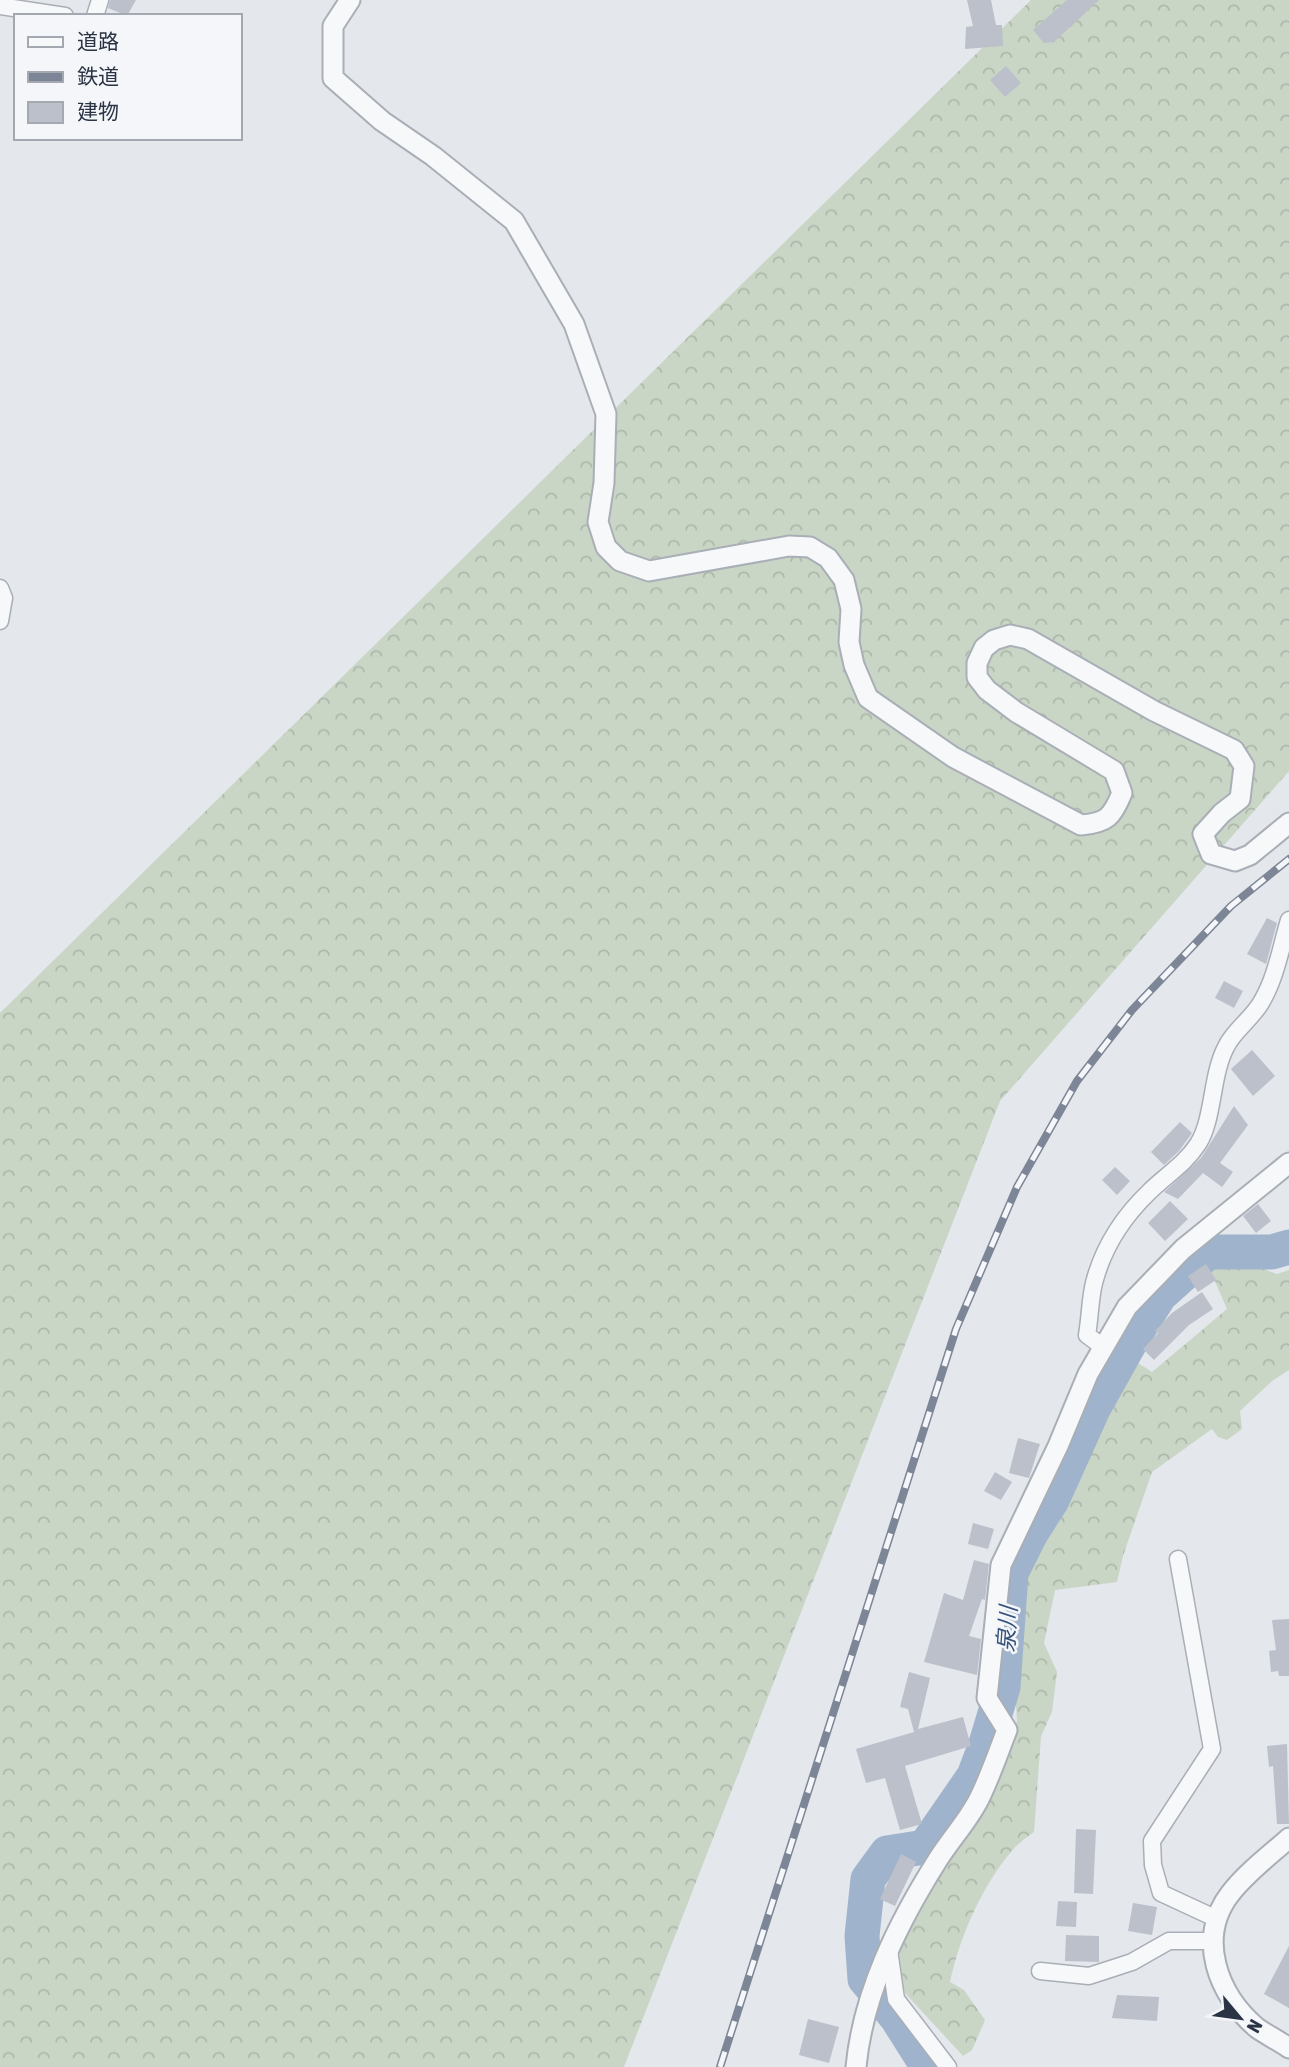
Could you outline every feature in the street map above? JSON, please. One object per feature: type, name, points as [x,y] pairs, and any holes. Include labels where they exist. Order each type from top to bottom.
[{"type":"street","points":[[350,0],[333,26],[333,78],[382,121],[433,156],[514,221],[574,324],[606,414],[604,483],[598,522],[606,547],[620,561],[649,571],[789,546],[810,547],[828,558],[844,580],[850,609],[849,642],[854,665],[868,698],[953,757],[1081,825],[1101,824],[1115,810],[1122,793],[1114,771],[1016,712],[988,690],[977,677],[976,663],[984,648],[994,640],[1010,635],[1028,639],[1154,711],[1234,750],[1244,766],[1240,799],[1222,813],[1203,834],[1212,854],[1235,861],[1250,856],[1289,823]]},
{"type":"street","points":[[0,6],[52,14]]},
{"type":"street","points":[[0,587],[4,598],[0,621]]},
{"type":"street","points":[[1103,1347],[1087,1335],[1094,1283],[1108,1247],[1123,1221],[1149,1191],[1168,1178],[1198,1143],[1226,1045],[1262,1003],[1289,920]]},
{"type":"street","points":[[856,2067],[858,2038],[889,1950],[937,1860],[979,1800],[1007,1730],[987,1698],[1001,1565],[1058,1446],[1088,1374],[1127,1307],[1183,1249],[1289,1163]]},
{"type":"street","points":[[1178,1559],[1212,1749],[1152,1841],[1153,1865],[1161,1893],[1217,1919]]},
{"type":"street","points":[[1289,1838],[1252,1870],[1229,1895],[1217,1919],[1212,1941],[1216,1967],[1225,1992],[1258,2028],[1289,2048]]},
{"type":"street","points":[[1040,1970],[1089,1976],[1132,1962],[1169,1941],[1212,1941]]},
{"type":"street","points":[[889,1950],[896,1998],[948,2067]]},
{"type":"green space","points":[[1031,0],[1289,0],[1289,771],[1000,1101],[624,2067],[0,2067],[0,1013]]},
{"type":"green space","points":[[1242,1261],[1277,1274],[1289,1270],[1289,1370],[1272,1381],[1240,1411],[1242,1429],[1227,1440],[1218,1437],[1212,1429],[1152,1472],[1123,1556],[1117,1582],[1055,1590],[1044,1643],[1057,1672],[1052,1712],[1041,1736],[1034,1832],[1010,1853],[980,1898],[965,1931],[950,1982],[964,1990],[985,2020],[972,2050],[963,2056],[905,1993],[897,1972],[902,1938],[988,1799],[1011,1742],[1017,1721],[1012,1646],[1017,1576],[1130,1358],[1152,1372],[1227,1309],[1210,1270]]},
{"type":"building","points":[[110,0],[136,0],[128,14],[108,8]]},
{"type":"building","points":[[967,0],[991,0],[996,25],[1002,25],[1003,46],[965,49],[966,27],[973,26]]},
{"type":"building","points":[[1067,0],[1099,0],[1054,42],[1044,43],[1033,30]]},
{"type":"building","points":[[1006,66],[1021,83],[1005,97],[990,80]]},
{"type":"building","points":[[1267,918],[1277,923],[1266,964],[1247,954]]},
{"type":"building","points":[[1224,981],[1243,991],[1234,1008],[1215,998]]},
{"type":"building","points":[[1252,1050],[1275,1076],[1253,1096],[1231,1069]]},
{"type":"building","points":[[1234,1106],[1248,1125],[1220,1163],[1233,1172],[1222,1187],[1203,1173],[1178,1199],[1164,1192],[1201,1158]]},
{"type":"building","points":[[1180,1122],[1192,1133],[1164,1165],[1151,1152]]},
{"type":"building","points":[[1115,1167],[1130,1181],[1117,1195],[1102,1180]]},
{"type":"building","points":[[1170,1201],[1188,1219],[1165,1241],[1148,1223]]},
{"type":"building","points":[[1258,1204],[1271,1221],[1256,1233],[1243,1216]]},
{"type":"building","points":[[1206,1264],[1216,1280],[1198,1292],[1188,1276]]},
{"type":"building","points":[[1202,1292],[1213,1309],[1189,1325],[1154,1360],[1143,1349],[1158,1333],[1155,1331],[1172,1313]]},
{"type":"building","points":[[1018,1438],[1040,1444],[1029,1478],[1009,1473]]},
{"type":"building","points":[[995,1472],[1012,1482],[1001,1500],[984,1491]]},
{"type":"building","points":[[973,1523],[994,1529],[988,1549],[968,1544]]},
{"type":"building","points":[[974,1560],[989,1564],[985,1600],[982,1599],[969,1636],[981,1639],[977,1675],[924,1662],[944,1593],[963,1600]]},
{"type":"building","points":[[1289,1619],[1289,1676],[1279,1676],[1278,1671],[1271,1672],[1269,1651],[1276,1650],[1272,1620]]},
{"type":"building","points":[[909,1672],[930,1678],[918,1729],[963,1717],[971,1746],[905,1766],[922,1824],[900,1830],[885,1778],[866,1783],[856,1749],[914,1732],[908,1709],[900,1707]]},
{"type":"building","points":[[1287,1744],[1289,1824],[1277,1824],[1273,1766],[1269,1767],[1267,1746]]},
{"type":"building","points":[[1076,1829],[1096,1830],[1093,1894],[1074,1893]]},
{"type":"building","points":[[901,1854],[916,1862],[895,1906],[880,1899]]},
{"type":"building","points":[[1058,1901],[1077,1902],[1076,1927],[1056,1926]]},
{"type":"building","points":[[1133,1903],[1157,1907],[1152,1935],[1128,1931]]},
{"type":"building","points":[[1066,1935],[1099,1936],[1099,1962],[1065,1961]]},
{"type":"building","points":[[1289,1946],[1289,2008],[1264,1994]]},
{"type":"building","points":[[1117,1995],[1159,1997],[1157,2021],[1112,2018]]},
{"type":"building","points":[[808,2019],[839,2027],[829,2063],[799,2055]]},
{"type":"waterway","name":"泉川","points":[[928,2067],[897,2018],[865,1979],[862,1936],[868,1879],[887,1853],[925,1847],[974,1776],[1003,1687],[1011,1573],[1031,1533],[1052,1500],[1093,1409],[1160,1295],[1208,1252],[1272,1252],[1289,1247]]},
{"type":"railway","points":[[720,2067],[956,1329],[1017,1187],[1077,1081],[1132,1010],[1231,906],[1289,859]]}]
